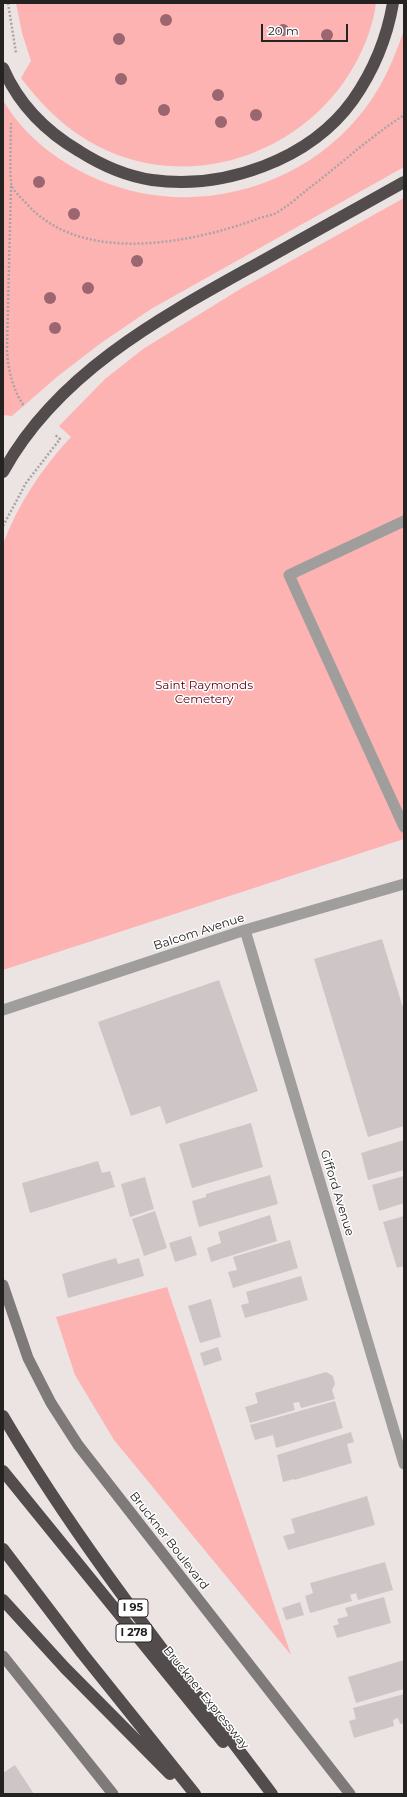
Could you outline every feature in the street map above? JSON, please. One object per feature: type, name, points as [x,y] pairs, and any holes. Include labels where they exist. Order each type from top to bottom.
[{"type":"highway","points":[[3,68],[14,90],[41,124],[72,147],[101,164],[151,180],[186,182],[223,178],[257,169],[293,152],[325,129],[340,115],[352,101],[373,68],[387,31],[393,3]]},
{"type":"highway","points":[[3,472],[24,438],[39,419],[101,361],[164,317],[404,182]]},
{"type":"highway","name":"I 95","points":[[3,1416],[50,1493],[84,1542],[272,1794]]},
{"type":"highway","name":"Bruckner Expressway","points":[[3,1470],[266,1794]]},
{"type":"highway","points":[[3,1549],[82,1653],[195,1794]]},
{"type":"highway","points":[[3,1600],[65,1668],[190,1794]]},
{"type":"main road","name":"Bruckner Boulevard","points":[[3,1285],[28,1358],[51,1403],[78,1445],[350,1794]]},
{"type":"main road","points":[[3,1656],[113,1794]]},
{"type":"street","points":[[404,521],[289,575],[404,827]]},
{"type":"street","name":"Balcom Avenue","points":[[3,1010],[245,930],[404,884]]},
{"type":"street","name":"Gifford Avenue","points":[[245,930],[404,1464]]},
{"type":"path","points":[[8,3],[17,60]]},
{"type":"path","points":[[3,526],[26,483],[60,439],[23,405],[16,390],[8,363],[12,185]]},
{"type":"green space","points":[[16,3],[376,3],[364,45],[358,59],[342,85],[323,107],[297,129],[269,146],[239,158],[208,165],[176,166],[144,162],[112,153],[73,131],[49,110],[21,78],[31,61],[22,33]]},
{"type":"green space","points":[[404,30],[404,167],[151,309],[101,343],[58,376],[12,416],[3,415],[3,100],[22,126],[45,148],[71,166],[99,180],[135,192],[172,197],[209,196],[246,189],[281,176],[313,158],[342,134],[367,106],[379,88],[393,59]]},
{"type":"green space","name":"Saint Raymonds Cemetery","points":[[404,198],[404,839],[3,970],[3,544],[23,501],[50,461],[71,437],[59,426],[105,379],[143,349],[242,288]]},
{"type":"green space","points":[[167,1287],[291,1655],[114,1440],[75,1375],[56,1317]]},
{"type":"building","points":[[382,939],[404,1011],[404,1126],[368,1137],[314,959]]},
{"type":"building","points":[[219,980],[258,1091],[166,1124],[160,1106],[131,1116],[98,1022]]},
{"type":"building","points":[[251,1123],[263,1167],[192,1188],[179,1144]]},
{"type":"building","points":[[404,1140],[404,1170],[368,1180],[361,1153]]},
{"type":"building","points":[[98,1161],[102,1173],[110,1171],[115,1187],[30,1213],[22,1183]]},
{"type":"building","points":[[270,1175],[278,1204],[199,1227],[192,1201],[206,1197],[206,1194]]},
{"type":"building","points":[[404,1176],[404,1203],[379,1211],[372,1185]]},
{"type":"building","points":[[145,1177],[154,1209],[130,1217],[121,1184]]},
{"type":"building","points":[[155,1211],[167,1248],[144,1256],[132,1219]]},
{"type":"building","points":[[270,1215],[277,1241],[211,1262],[207,1248],[221,1243],[218,1232]]},
{"type":"building","points":[[404,1216],[404,1266],[397,1268],[383,1222]]},
{"type":"building","points":[[191,1236],[197,1255],[175,1262],[169,1243]]},
{"type":"building","points":[[290,1240],[298,1268],[233,1288],[228,1272],[237,1270],[233,1257]]},
{"type":"building","points":[[116,1258],[118,1264],[139,1258],[144,1276],[68,1298],[62,1274]]},
{"type":"building","points":[[301,1276],[308,1300],[245,1318],[241,1305],[249,1303],[246,1292]]},
{"type":"building","points":[[211,1299],[221,1337],[200,1343],[188,1306]]},
{"type":"building","points":[[218,1347],[222,1360],[204,1366],[200,1353]]},
{"type":"building","points":[[326,1372],[333,1376],[335,1384],[332,1390],[335,1399],[301,1408],[299,1402],[293,1403],[295,1410],[250,1423],[245,1407],[258,1403],[255,1393]]},
{"type":"building","points":[[335,1401],[343,1428],[276,1448],[273,1435],[255,1440],[250,1425]]},
{"type":"building","points":[[351,1432],[354,1442],[347,1444],[352,1463],[283,1482],[277,1455]]},
{"type":"building","points":[[367,1496],[375,1525],[288,1550],[283,1536],[295,1533],[291,1519]]},
{"type":"building","points":[[385,1562],[393,1590],[358,1600],[356,1593],[350,1595],[352,1601],[310,1613],[305,1596],[313,1593],[310,1583]]},
{"type":"building","points":[[384,1597],[391,1623],[337,1638],[333,1626],[339,1624],[337,1619],[348,1616],[345,1608]]},
{"type":"building","points":[[300,1602],[304,1615],[286,1620],[282,1608]]},
{"type":"building","points":[[404,1660],[404,1689],[356,1703],[348,1677]]},
{"type":"building","points":[[404,1694],[404,1723],[400,1724],[398,1718],[393,1720],[394,1726],[354,1738],[349,1721],[356,1719],[353,1708]]},
{"type":"building","points":[[15,1765],[34,1794],[3,1794],[3,1773]]}]
